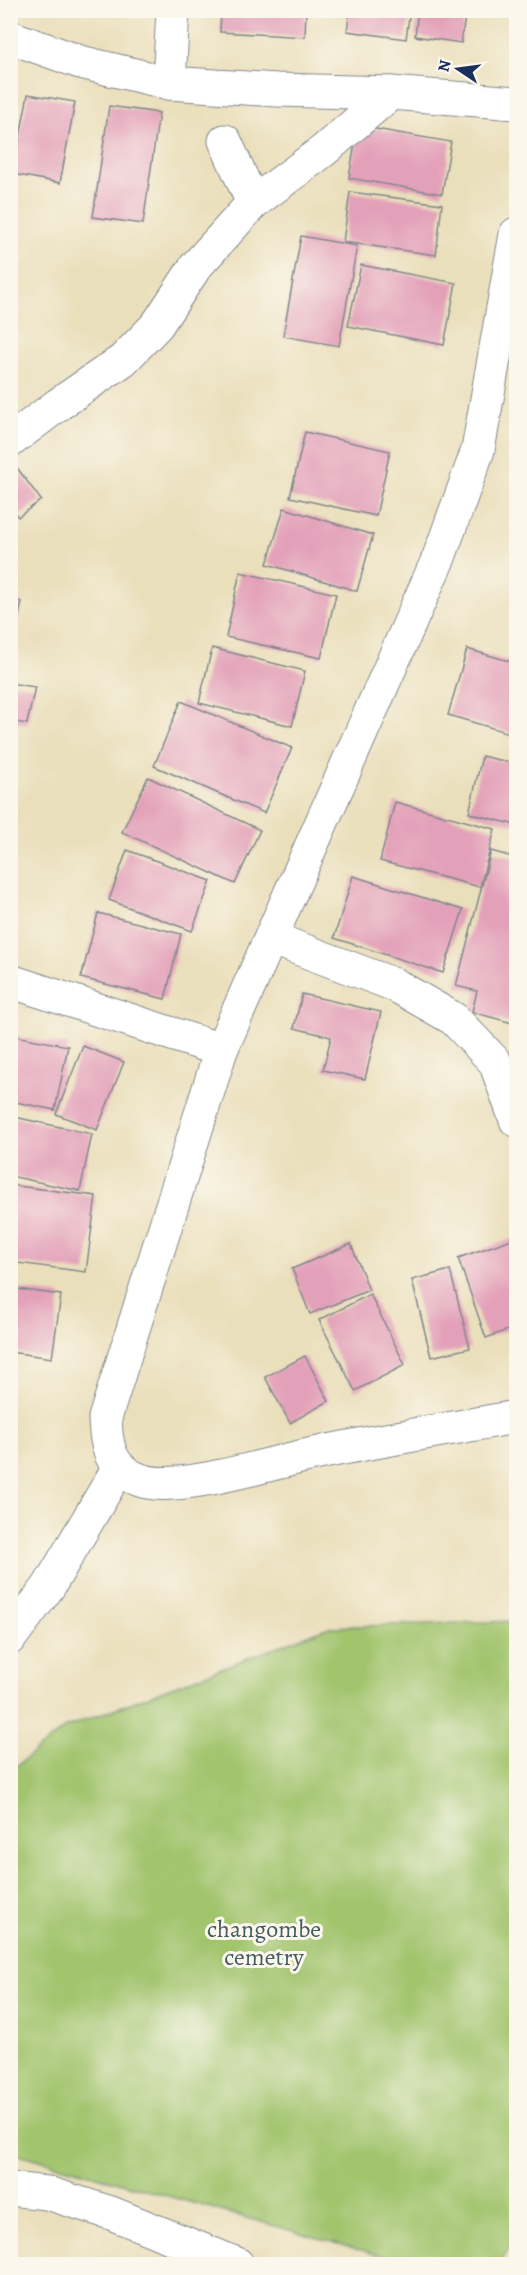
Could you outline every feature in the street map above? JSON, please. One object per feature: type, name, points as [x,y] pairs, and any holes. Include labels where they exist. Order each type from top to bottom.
[{"type":"street","points":[[169,83],[173,10]]},
{"type":"street","points":[[10,37],[80,62],[169,83],[277,90],[391,93],[516,103]]},
{"type":"street","points":[[10,441],[123,360],[158,325],[196,266],[253,203],[323,151],[391,93]]},
{"type":"street","points":[[225,141],[253,203]]},
{"type":"street","points":[[516,234],[478,450],[439,557],[221,1050],[105,1418],[106,1444],[118,1469],[141,1481],[182,1484],[313,1454],[516,1418]]},
{"type":"street","points":[[271,938],[395,985],[454,1018],[495,1062],[516,1120]]},
{"type":"street","points":[[10,981],[221,1050]]},
{"type":"street","points":[[10,1638],[49,1586],[118,1469]]},
{"type":"street","points":[[10,2189],[47,2193],[111,2213],[237,2265]]},
{"type":"green space","name":"changombe cemetry","points":[[516,1621],[516,2237],[500,2264],[411,2264],[11,2152],[11,1770],[65,1728],[329,1627]]},
{"type":"building","points":[[221,10],[306,10],[305,37],[220,32]]},
{"type":"building","points":[[350,10],[410,10],[406,39],[347,31]]},
{"type":"building","points":[[418,10],[466,10],[461,43],[415,36]]},
{"type":"building","points":[[28,94],[75,102],[60,183],[13,174]]},
{"type":"building","points":[[109,106],[159,113],[143,224],[93,217]]},
{"type":"building","points":[[358,126],[451,142],[442,194],[349,178]]},
{"type":"building","points":[[350,192],[442,204],[436,255],[343,242]]},
{"type":"building","points":[[301,236],[357,246],[339,346],[283,336]]},
{"type":"building","points":[[361,265],[456,283],[444,345],[348,326]]},
{"type":"building","points":[[305,432],[390,451],[376,516],[290,497]]},
{"type":"building","points":[[18,469],[41,500],[18,517],[10,506],[10,475]]},
{"type":"building","points":[[284,508],[373,535],[357,591],[267,564]]},
{"type":"building","points":[[240,572],[336,594],[321,658],[226,637]]},
{"type":"building","points":[[10,600],[22,602],[13,642],[10,641]]},
{"type":"building","points":[[212,648],[305,671],[292,726],[199,703]]},
{"type":"building","points":[[467,649],[516,663],[516,735],[448,715]]},
{"type":"building","points":[[10,683],[35,687],[27,724],[16,722],[13,737],[10,736]]},
{"type":"building","points":[[181,701],[292,748],[264,813],[154,766]]},
{"type":"building","points":[[482,756],[516,764],[516,825],[469,813]]},
{"type":"building","points":[[148,777],[260,830],[235,884],[122,832]]},
{"type":"building","points":[[395,802],[495,829],[480,887],[380,861]]},
{"type":"building","points":[[127,850],[211,881],[192,931],[109,900]]},
{"type":"building","points":[[491,851],[516,858],[516,1024],[472,1012],[477,991],[456,986]]},
{"type":"building","points":[[353,876],[463,910],[443,973],[334,938]]},
{"type":"building","points":[[98,913],[181,934],[165,999],[81,978]]},
{"type":"building","points":[[302,994],[381,1012],[365,1079],[323,1070],[331,1037],[294,1028]]},
{"type":"building","points":[[10,1035],[68,1046],[55,1110],[10,1101]]},
{"type":"building","points":[[83,1046],[124,1062],[97,1130],[56,1114]]},
{"type":"building","points":[[10,1116],[92,1134],[80,1191],[10,1176]]},
{"type":"building","points":[[10,1185],[96,1196],[86,1272],[18,1263],[15,1285],[10,1285]]},
{"type":"building","points":[[515,1238],[516,1327],[486,1338],[458,1258]]},
{"type":"building","points":[[351,1244],[369,1290],[310,1314],[292,1269]]},
{"type":"building","points":[[450,1270],[470,1348],[431,1357],[412,1280]]},
{"type":"building","points":[[10,1288],[61,1295],[52,1358],[10,1352]]},
{"type":"building","points":[[370,1294],[405,1365],[355,1391],[319,1320]]},
{"type":"building","points":[[305,1356],[329,1401],[290,1423],[265,1377]]}]
